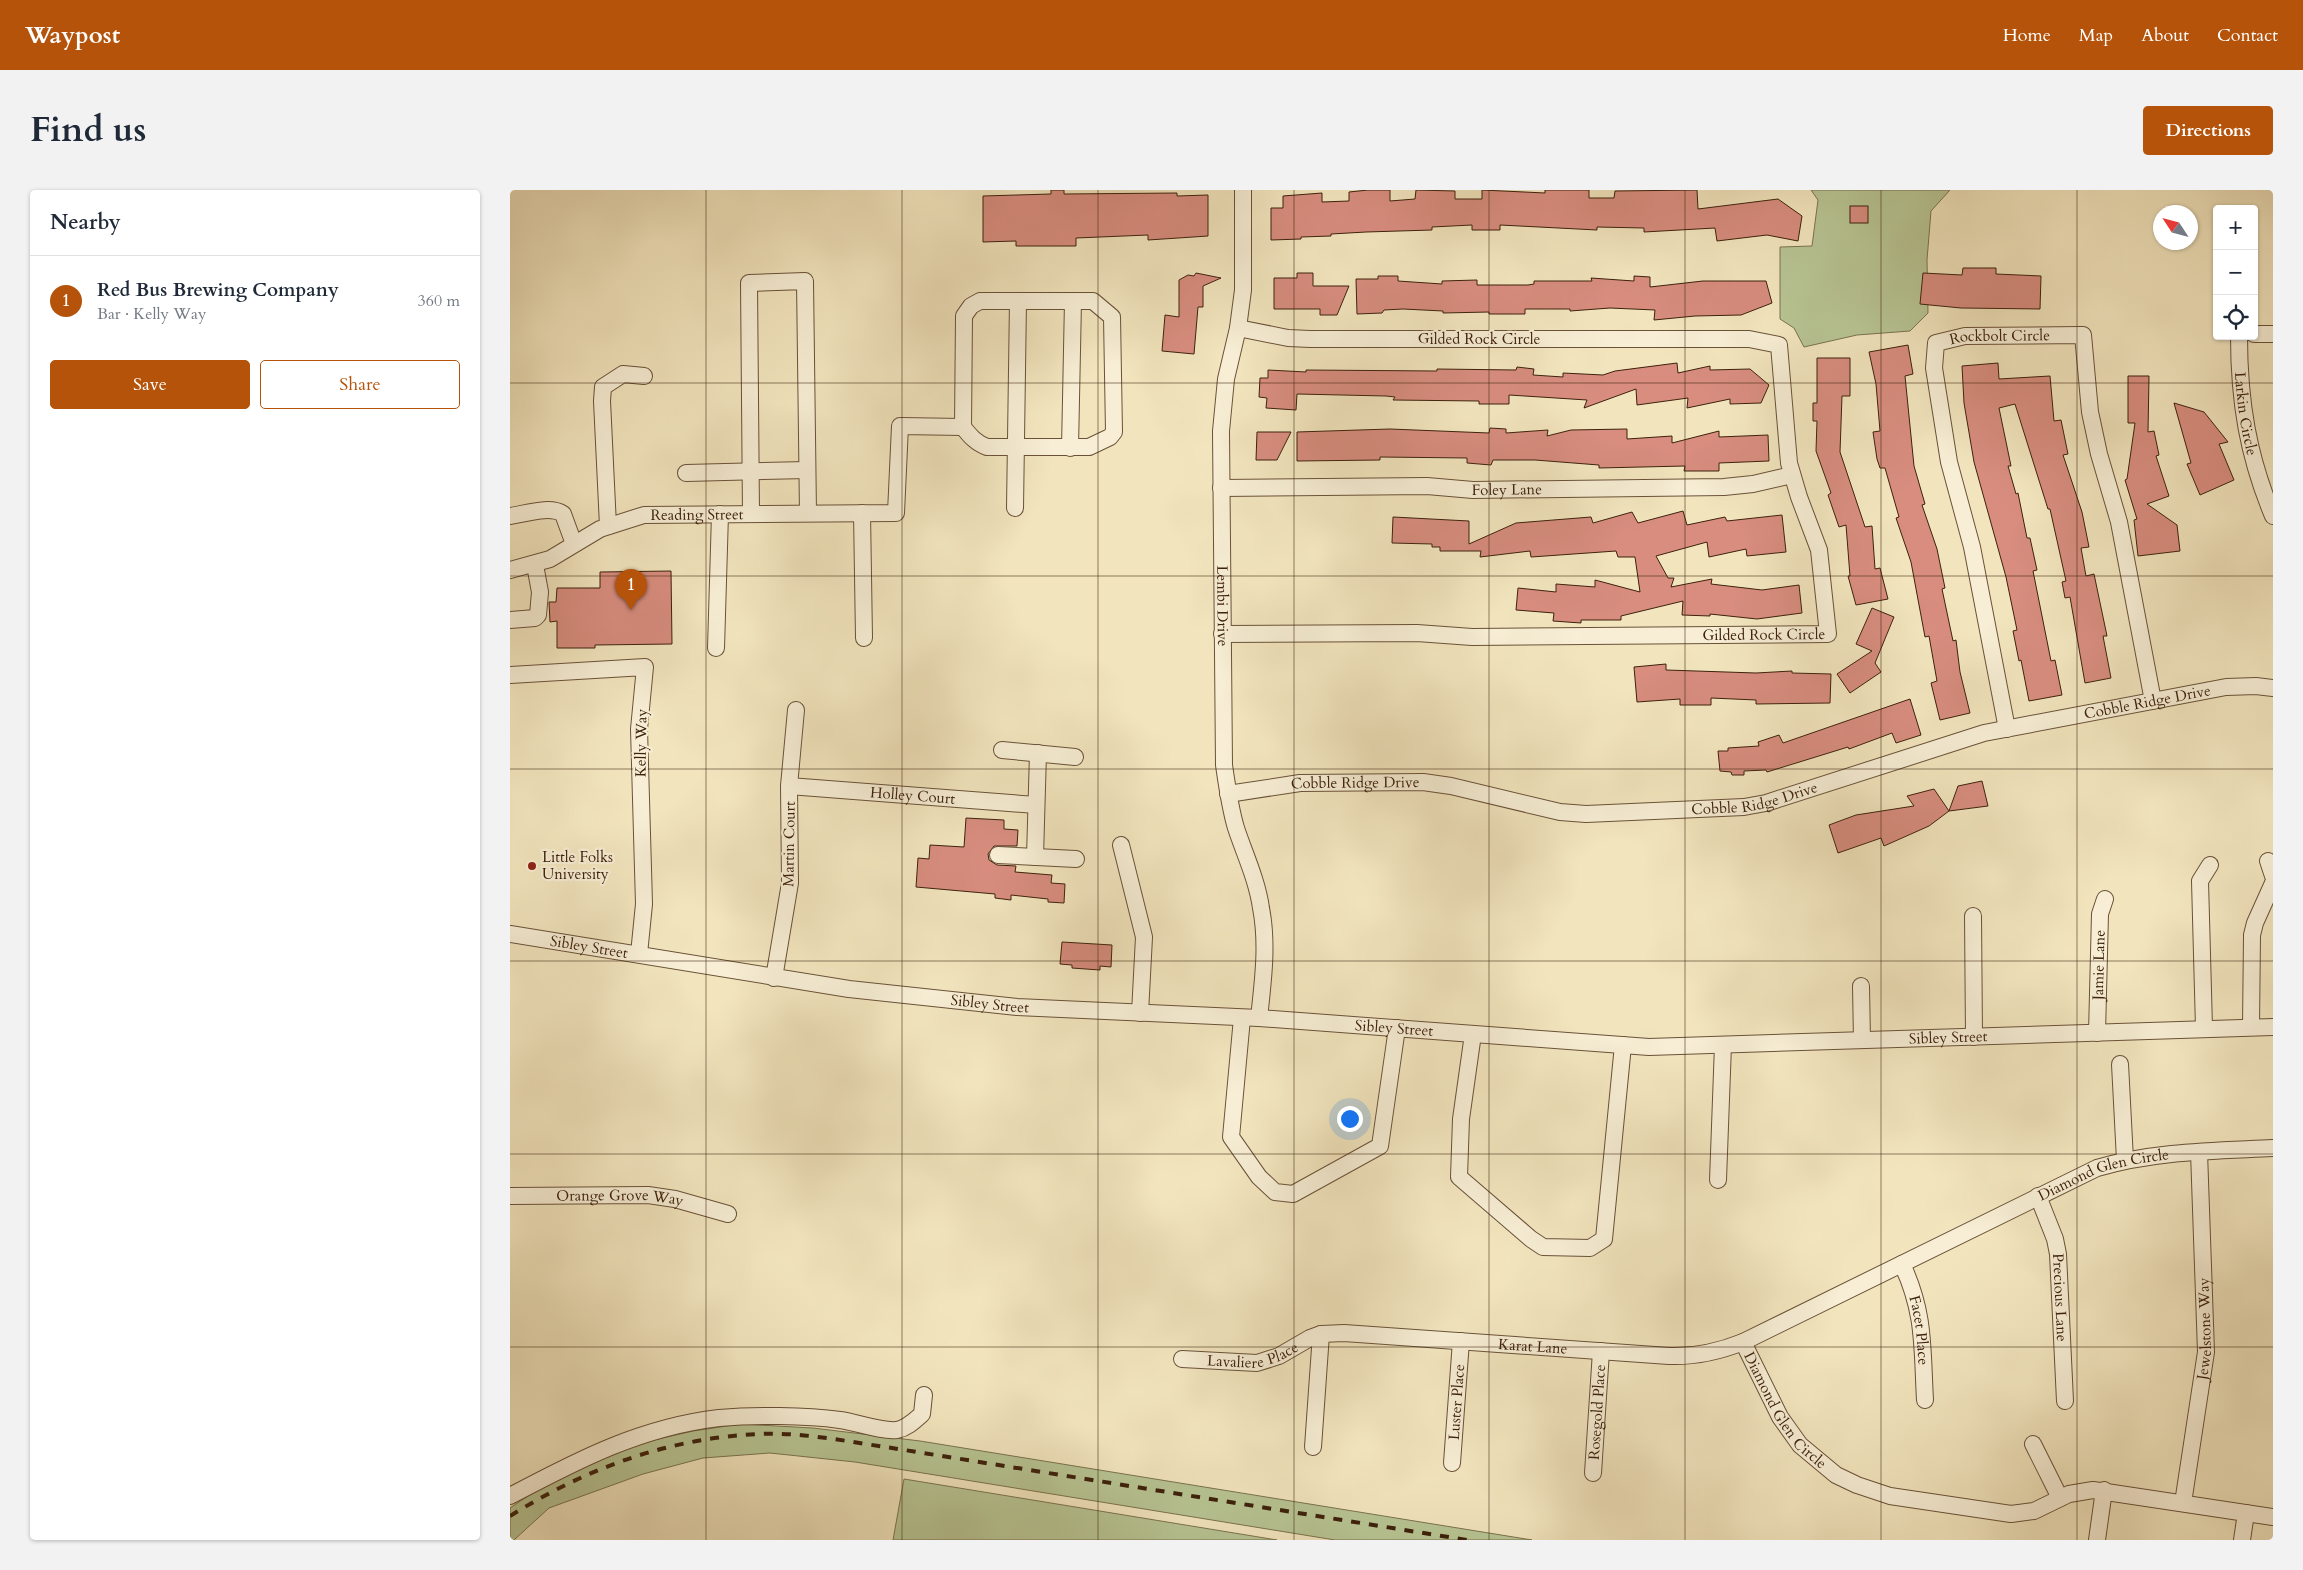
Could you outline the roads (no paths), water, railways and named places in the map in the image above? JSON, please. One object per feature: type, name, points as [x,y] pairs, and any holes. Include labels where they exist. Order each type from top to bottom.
[{"type":"street","name":"Lembi Drive","points":[[1243,190],[1243,290],[1238,328],[1226,379],[1222,406],[1224,765],[1228,794],[1236,827],[1254,874],[1262,909],[1264,962],[1251,1018],[1230,1137],[1259,1177],[1275,1192],[1293,1194],[1380,1146],[1397,1028]]},
{"type":"street","points":[[751,514],[749,283],[805,281],[808,513]]},
{"type":"street","points":[[980,301],[1018,301],[1093,301],[1112,317],[1114,432],[1110,436],[1089,447],[988,446],[980,444],[963,427],[964,316],[971,306],[980,301]]},
{"type":"street","points":[[1015,508],[1014,446],[1018,301]]},
{"type":"street","points":[[1070,448],[1073,301]]},
{"type":"street","name":"Gilded Rock Circle","points":[[1222,634],[1416,632],[1472,637],[1828,634],[1819,550],[1792,475],[1779,345],[1749,339],[1310,339],[1288,338],[1238,328]]},
{"type":"street","points":[[2258,334],[2273,334]]},
{"type":"street","name":"Rockbolt Circle","points":[[2007,729],[1972,547],[1949,462],[1934,368],[1936,343],[1965,336],[2083,335],[2090,412],[2099,454],[2118,522],[2152,701]]},
{"type":"street","name":"Larkin Circle","points":[[2239,340],[2239,377],[2244,419],[2259,480],[2273,516]]},
{"type":"street","points":[[608,526],[602,401],[603,387],[623,374],[644,376]]},
{"type":"street","name":"Reading Street","points":[[510,570],[535,565],[550,559],[608,526],[644,515],[896,513],[900,426],[963,427]]},
{"type":"street","points":[[686,473],[807,470]]},
{"type":"street","name":"Foley Lane","points":[[1221,488],[1428,486],[1472,490],[1724,487],[1753,484],[1792,475]]},
{"type":"street","points":[[510,516],[559,511],[563,514],[574,544]]},
{"type":"street","points":[[862,513],[864,638]]},
{"type":"street","points":[[716,648],[720,514]]},
{"type":"street","points":[[510,620],[535,618],[538,615],[540,592],[535,565]]},
{"type":"street","name":"Kelly Way","points":[[510,675],[645,667],[639,729],[644,904],[639,954]]},
{"type":"street","name":"Cobble Ridge Drive","points":[[1228,794],[1300,783],[1423,782],[1451,786],[1560,812],[1586,814],[1744,806],[1766,803],[1984,733],[2226,687],[2256,686],[2273,688]]},
{"type":"street","name":"Martin Court","points":[[774,978],[790,883],[789,786],[796,710]]},
{"type":"street","points":[[1002,750],[1075,757]]},
{"type":"street","points":[[1035,857],[1038,753]]},
{"type":"street","name":"Holley Court","points":[[789,786],[1036,805]]},
{"type":"street","points":[[1121,845],[1144,937],[1140,1013]]},
{"type":"street","points":[[998,855],[1076,859]]},
{"type":"street","points":[[2204,1028],[2200,881],[2210,865]]},
{"type":"street","points":[[2251,1027],[2252,936],[2255,923],[2273,883]]},
{"type":"street","name":"Jamie Lane","points":[[2097,1033],[2100,914],[2105,899]]},
{"type":"street","points":[[1973,916],[1974,1037]]},
{"type":"street","name":"Sibley Street","points":[[510,934],[774,978],[1017,1008],[1251,1018],[1649,1047],[2273,1027]]},
{"type":"street","points":[[1861,986],[1862,1040]]},
{"type":"street","points":[[1473,1034],[1461,1120],[1459,1177],[1531,1239],[1543,1247],[1590,1248],[1604,1239],[1623,1045]]},
{"type":"street","points":[[1718,1180],[1723,1045]]},
{"type":"street","points":[[2120,1064],[2125,1160]]},
{"type":"street","name":"Diamond Glen Circle","points":[[2273,1148],[2164,1153],[2125,1160],[2098,1168],[1742,1342],[1780,1417],[1800,1445],[1836,1474],[1857,1485],[1890,1496],[2006,1514],[2034,1511],[2060,1498],[2082,1491],[2104,1490],[2273,1517]]},
{"type":"street","name":"Jewelstone Way","points":[[2184,1503],[2206,1352],[2198,1152]]},
{"type":"street","name":"Orange Grove Way","points":[[510,1196],[648,1196],[675,1199],[728,1214]]},
{"type":"street","name":"Precious Lane","points":[[2038,1196],[2055,1239],[2058,1254],[2065,1401]]},
{"type":"street","name":"Facet Place","points":[[1902,1264],[1913,1287],[1920,1317],[1925,1400]]},
{"type":"street","name":"Karat Lane","points":[[1321,1334],[1344,1332],[1684,1357],[1714,1352],[1742,1342]]},
{"type":"street","points":[[1313,1447],[1321,1334]]},
{"type":"street","name":"Lavaliere Place","points":[[1182,1359],[1257,1363],[1279,1356],[1321,1334]]},
{"type":"street","name":"Luster Place","points":[[1452,1463],[1461,1341]]},
{"type":"street","name":"Rosegold Place","points":[[1593,1473],[1601,1351]]},
{"type":"street","points":[[510,1496],[584,1457],[638,1435],[718,1418],[775,1417],[839,1420],[895,1430],[906,1427],[922,1414],[924,1395]]},
{"type":"street","points":[[2034,1444],[2060,1498]]},
{"type":"street","points":[[2097,1540],[2104,1490]]},
{"type":"street","points":[[2242,1540],[2246,1513]]},
{"type":"railway","points":[[510,1516],[569,1484],[629,1458],[693,1442],[726,1437],[776,1434],[843,1440],[1467,1540]]},
{"type":"place","name":"Red Bus Brewing Company","points":[[631,610]]},
{"type":"place","name":"Little Folks University","points":[[532,866]]}]
